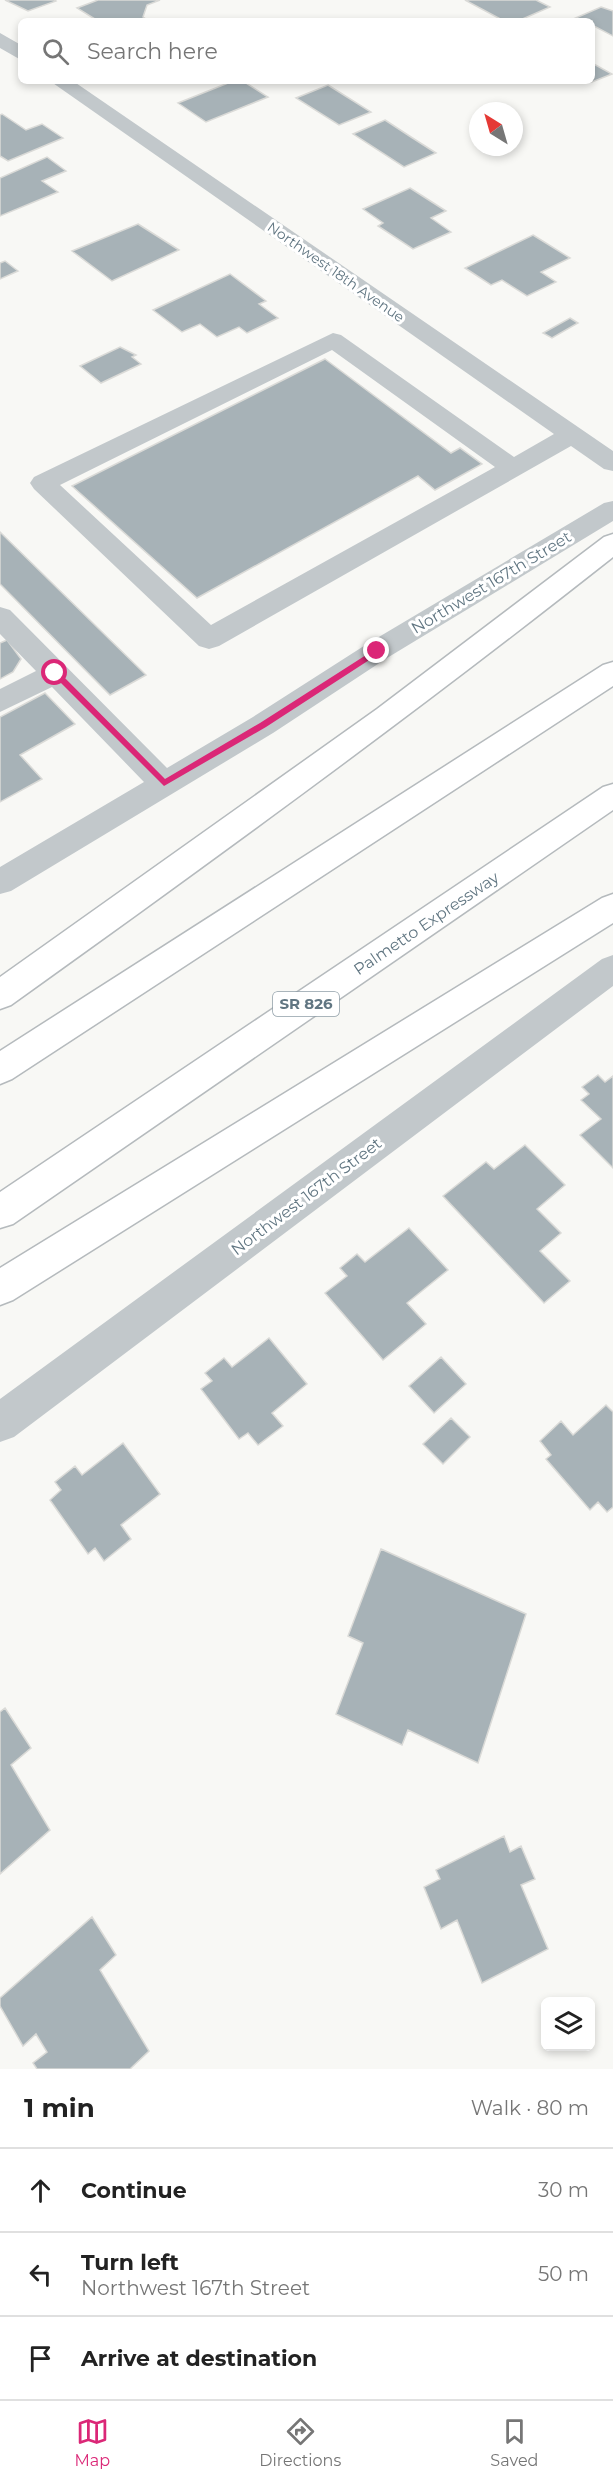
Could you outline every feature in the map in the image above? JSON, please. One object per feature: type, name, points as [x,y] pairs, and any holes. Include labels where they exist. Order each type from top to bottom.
[{"type":"highway","points":[[0,995],[185,865],[497,635],[613,543]]},
{"type":"highway","points":[[0,1069],[613,672]]},
{"type":"highway","name":"Palmetto Expressway","points":[[0,1212],[613,795]]},
{"type":"highway","points":[[0,1288],[613,907]]},
{"type":"street","points":[[0,39],[18,52]]},
{"type":"street","name":"Northwest 18th Avenue","points":[[64,84],[613,463]]},
{"type":"street","points":[[513,468],[333,340],[43,483],[209,639],[572,435]]},
{"type":"street","name":"Northwest 167th Street","points":[[0,882],[263,725],[377,651],[613,509]]},
{"type":"street","points":[[0,617],[164,783]]},
{"type":"street","points":[[0,702],[55,673]]},
{"type":"street","name":"Northwest 167th Street","points":[[0,1424],[613,968]]},
{"type":"building","points":[[5,0],[55,0],[56,1],[28,11]]},
{"type":"building","points":[[98,0],[160,0],[147,5],[144,18],[93,18],[77,8]]},
{"type":"building","points":[[465,0],[536,0],[550,7],[525,18],[498,18]]},
{"type":"building","points":[[601,7],[613,11],[613,36],[595,27],[595,18],[576,18]]},
{"type":"building","points":[[595,65],[612,74],[595,81]]},
{"type":"building","points":[[226,84],[248,84],[268,97],[206,122],[178,103]]},
{"type":"building","points":[[328,85],[371,112],[339,125],[296,98]]},
{"type":"building","points":[[2,114],[26,130],[42,124],[63,138],[8,161],[0,156],[0,115]]},
{"type":"building","points":[[385,120],[436,153],[404,167],[353,134]]},
{"type":"building","points":[[47,157],[66,171],[42,181],[58,192],[0,216],[0,178]]},
{"type":"building","points":[[410,188],[446,211],[431,218],[451,232],[413,249],[378,226],[383,223],[363,209]]},
{"type":"building","points":[[138,224],[179,250],[112,281],[72,251]]},
{"type":"building","points":[[533,235],[570,258],[541,272],[556,282],[527,296],[502,280],[491,285],[465,268]]},
{"type":"building","points":[[5,261],[18,271],[0,279],[0,263]]},
{"type":"building","points":[[230,274],[266,301],[259,304],[278,318],[247,333],[239,327],[217,337],[200,324],[182,332],[153,310]]},
{"type":"building","points":[[570,318],[578,323],[552,338],[543,333]]},
{"type":"building","points":[[120,347],[136,355],[132,357],[141,364],[101,383],[80,366]]},
{"type":"building","points":[[325,359],[451,453],[460,448],[482,464],[435,490],[418,476],[197,598],[72,486]]},
{"type":"building","points":[[0,532],[146,675],[110,695],[0,584]]},
{"type":"building","points":[[7,640],[21,659],[13,672],[0,679],[0,643]]},
{"type":"building","points":[[45,693],[75,724],[20,755],[42,779],[0,802],[0,717]]},
{"type":"building","points":[[598,1075],[605,1082],[613,1076],[613,1168],[580,1135],[601,1119],[581,1100],[589,1094],[582,1087]]},
{"type":"building","points":[[525,1145],[565,1185],[537,1209],[561,1233],[540,1251],[570,1281],[544,1303],[443,1196],[486,1162],[494,1169]]},
{"type":"building","points":[[409,1228],[448,1270],[407,1303],[426,1324],[383,1360],[325,1293],[347,1276],[340,1268],[357,1254],[365,1262]]},
{"type":"building","points":[[269,1338],[307,1384],[272,1413],[283,1426],[258,1445],[248,1433],[239,1439],[201,1389],[212,1381],[205,1373],[224,1358],[232,1367]]},
{"type":"building","points":[[441,1357],[466,1384],[434,1413],[409,1386]]},
{"type":"building","points":[[606,1405],[613,1412],[613,1507],[607,1512],[598,1502],[590,1510],[546,1459],[551,1455],[540,1441],[561,1421],[573,1435]]},
{"type":"building","points":[[451,1418],[470,1437],[443,1464],[423,1444]]},
{"type":"building","points":[[123,1443],[160,1494],[121,1525],[131,1539],[104,1561],[95,1548],[88,1554],[50,1500],[61,1490],[55,1482],[75,1466],[82,1475]]},
{"type":"building","points":[[381,1549],[526,1614],[478,1763],[408,1730],[402,1745],[336,1714],[363,1643],[348,1636]]},
{"type":"building","points":[[5,1708],[31,1748],[11,1765],[50,1830],[0,1874],[0,1712]]},
{"type":"building","points":[[504,1836],[510,1852],[521,1846],[535,1879],[521,1885],[548,1949],[482,1983],[457,1920],[441,1929],[424,1887],[440,1879],[436,1870]]},
{"type":"building","points":[[92,1917],[116,1955],[100,1970],[149,2051],[130,2069],[37,2069],[33,2063],[47,2052],[36,2034],[23,2046],[0,2006],[0,1998]]},
{"type":"route","points":[[55,673],[164,783],[263,725],[377,651]]}]
